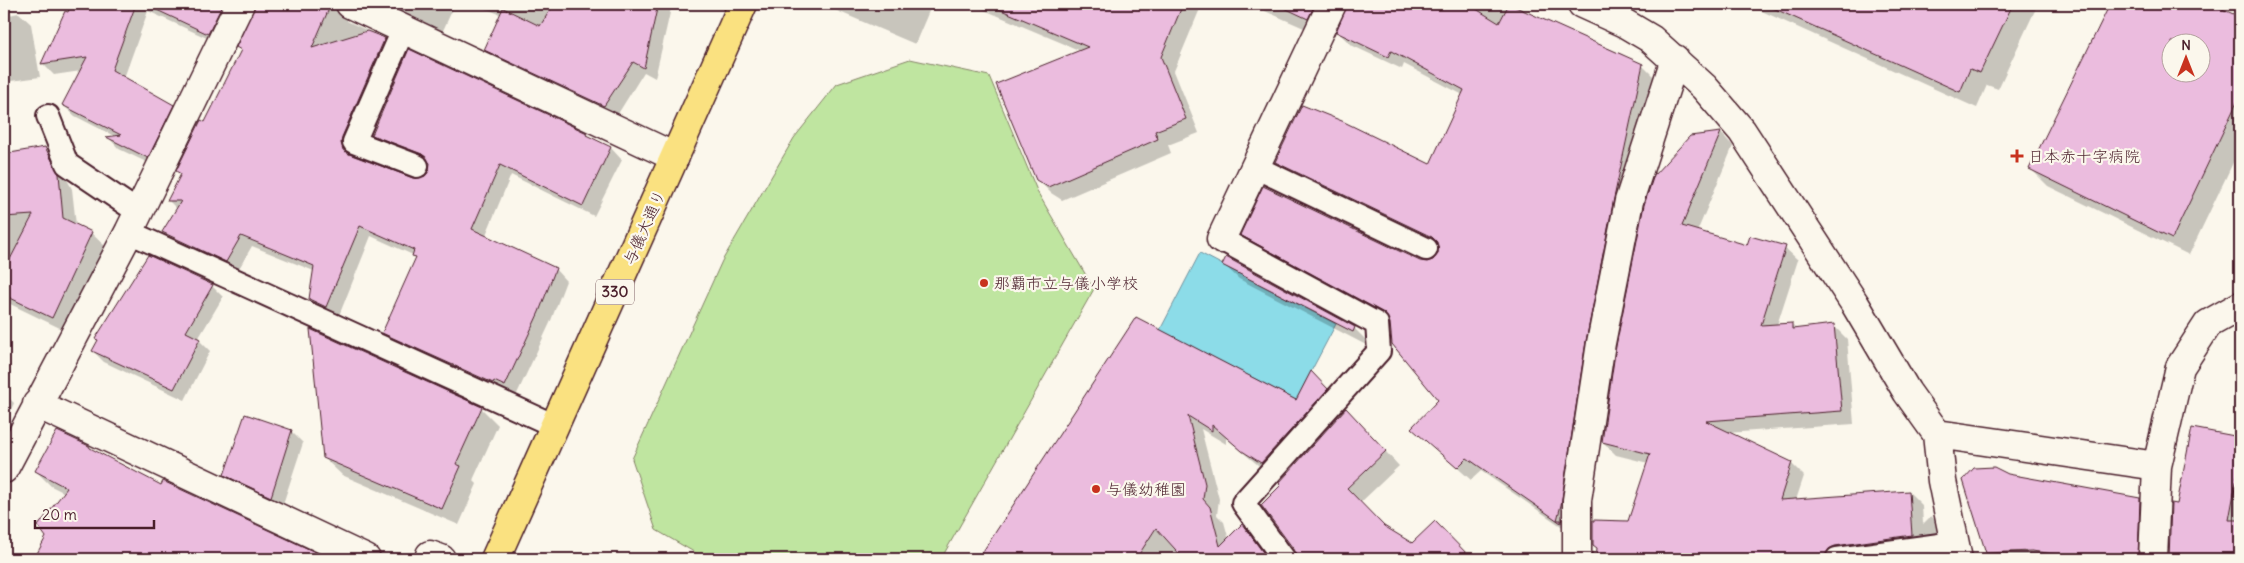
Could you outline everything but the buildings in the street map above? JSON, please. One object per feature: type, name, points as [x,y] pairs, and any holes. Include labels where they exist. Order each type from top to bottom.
[{"type":"highway","name":"与儀大通り","points":[[495,559],[743,4]]},
{"type":"street","points":[[4,469],[134,222],[240,4]]},
{"type":"street","points":[[350,4],[675,157]]},
{"type":"street","points":[[1221,239],[1332,4]]},
{"type":"street","points":[[1582,4],[1624,23],[1644,35],[1675,59],[1704,87],[1742,131],[1855,304],[1907,392],[1937,434],[1942,481],[1956,551]]},
{"type":"street","points":[[1577,559],[1577,500],[1601,343],[1629,201],[1675,59]]},
{"type":"street","points":[[2153,559],[2157,466],[2180,367],[2208,324],[2240,306]]},
{"type":"street","points":[[37,404],[366,559]]},
{"type":"street","points":[[1937,434],[2157,466]]},
{"type":"lane","points":[[404,28],[354,142],[417,166]]},
{"type":"lane","points":[[48,116],[67,164],[134,222],[555,426]]},
{"type":"lane","points":[[1255,167],[1426,249]]},
{"type":"lane","points":[[1221,239],[1377,324],[1379,351],[1243,503],[1284,559]]},
{"type":"lane","points":[[1837,559],[1956,551]]},
{"type":"green space","points":[[910,59],[989,76],[1038,193],[1094,289],[941,559],[706,559],[656,530],[632,459],[722,261],[794,138],[837,84]]},
{"type":"water","points":[[1200,253],[1336,324],[1296,400],[1160,330]]},
{"type":"place","name":"日本赤十字病院","points":[[2017,156]]},
{"type":"place","name":"那覇市立与儀小学校","points":[[984,283]]},
{"type":"place","name":"与儀幼稚園","points":[[1096,489]]}]
